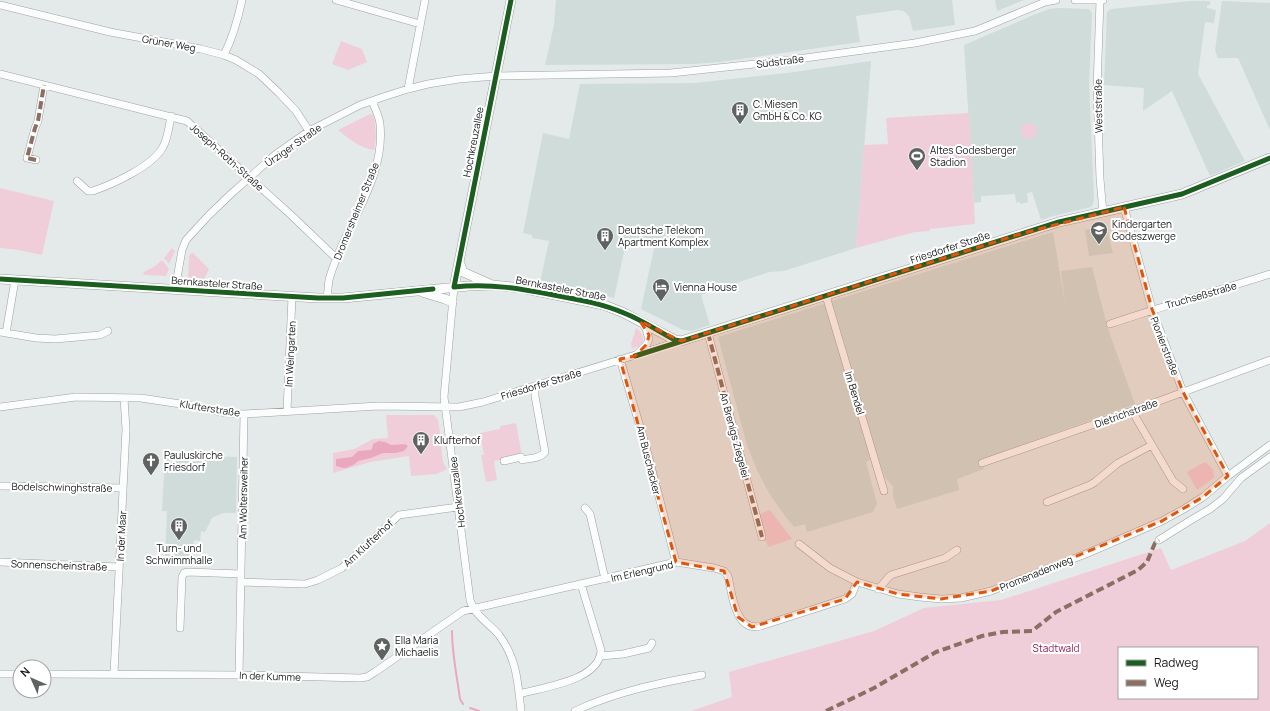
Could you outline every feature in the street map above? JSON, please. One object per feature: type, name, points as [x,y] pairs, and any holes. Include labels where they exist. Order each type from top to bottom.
[{"type":"street","points":[[224,55],[231,41],[242,0]]},
{"type":"street","points":[[336,0],[420,24]]},
{"type":"street","points":[[408,89],[424,0]]},
{"type":"street","name":"Hochkreuzallee","points":[[511,0],[454,287],[444,391],[470,600],[474,609],[506,644],[516,667],[521,711]]},
{"type":"street","name":"Südstraße","points":[[496,76],[671,73],[858,52],[915,43],[975,31],[1045,2],[1056,0]]},
{"type":"street","points":[[1075,0],[1101,0]]},
{"type":"street","name":"Weststraße","points":[[1101,0],[1097,89],[1100,179],[1103,212]]},
{"type":"street","name":"Grüner Weg","points":[[0,5],[104,30],[193,47],[224,55],[246,65],[262,76],[292,106],[309,131]]},
{"type":"street","name":"Joseph-Roth-Straße","points":[[0,74],[183,119],[191,124],[296,219],[337,259]]},
{"type":"street","name":"Ürziger Straße","points":[[175,290],[182,250],[186,240],[214,210],[249,177],[276,154],[309,131],[372,100],[408,89],[459,79],[496,76]]},
{"type":"street","points":[[36,160],[27,158],[34,128],[38,121],[44,85]]},
{"type":"street","name":"Dromersheimer Straße","points":[[327,298],[329,281],[337,259],[368,190],[378,161],[380,122],[372,100]]},
{"type":"street","points":[[77,181],[88,190],[93,191],[128,176],[148,163],[163,148],[171,116]]},
{"type":"street","name":"Friesdorfer Straße","points":[[446,407],[458,407],[483,402],[620,359],[635,356],[1059,222],[1182,194],[1270,158]]},
{"type":"street","name":"Pionierstraße","points":[[1124,207],[1152,309],[1183,392],[1228,476]]},
{"type":"street","points":[[459,260],[463,272],[493,285]]},
{"type":"street","name":"Truchseßstraße","points":[[1110,324],[1152,309],[1270,274]]},
{"type":"street","name":"Bernkasteler Straße","points":[[0,279],[327,298],[493,285],[521,288],[604,305],[681,341]]},
{"type":"street","points":[[15,280],[3,333],[55,339],[100,335],[108,331]]},
{"type":"street","points":[[417,290],[445,298],[452,302]]},
{"type":"street","name":"Im Bendel","points":[[826,296],[884,491]]},
{"type":"street","name":"Im Weingarten","points":[[287,411],[292,297]]},
{"type":"street","points":[[635,356],[642,350],[649,339],[646,329],[640,321]]},
{"type":"street","name":"An Brenigs Ziegelei","points":[[708,333],[762,537]]},
{"type":"street","name":"Am Buschacker","points":[[620,359],[646,447],[676,562]]},
{"type":"street","name":"Dietrichstraße","points":[[982,463],[1132,411],[1270,360]]},
{"type":"street","points":[[504,461],[521,457],[522,460],[544,455],[545,452],[535,396],[535,386]]},
{"type":"street","name":"Klufterstraße","points":[[0,407],[58,398],[76,397],[141,398],[226,413],[244,414],[378,406],[446,407]]},
{"type":"street","name":"In der Maar","points":[[114,673],[126,429],[124,398]]},
{"type":"street","points":[[1132,411],[1173,480],[1183,489]]},
{"type":"street","name":"Am Woltersweiher","points":[[239,675],[244,414]]},
{"type":"street","points":[[1048,502],[1096,482],[1118,463],[1152,445]]},
{"type":"street","name":"Promenadenweg","points":[[798,544],[830,568],[857,582],[878,589],[905,595],[941,599],[961,598],[991,591],[1088,553],[1155,524],[1203,497],[1228,476],[1270,446]]},
{"type":"street","points":[[1159,540],[1210,510],[1223,499],[1241,478],[1270,457]]},
{"type":"street","name":"Bodelschwinghstraße","points":[[0,486],[123,488]]},
{"type":"street","name":"Am Klufterhof","points":[[241,582],[305,584],[326,577],[342,568],[399,515],[458,507]]},
{"type":"street","points":[[586,508],[590,514],[605,579]]},
{"type":"street","points":[[1184,509],[1191,520]]},
{"type":"street","points":[[878,589],[891,575],[945,558],[957,550]]},
{"type":"street","name":"Sonnenscheinstraße","points":[[0,562],[119,567]]},
{"type":"street","name":"Im Erlengrund","points":[[474,609],[676,562],[714,568],[724,572],[728,576],[738,617],[745,624],[752,627],[761,626],[845,599],[852,594],[857,582]]},
{"type":"street","points":[[180,628],[182,577],[184,573],[241,574]]},
{"type":"street","points":[[519,694],[574,680],[581,677],[596,665],[601,656],[602,650],[581,584]]},
{"type":"street","name":"In der Kumme","points":[[52,674],[114,673],[239,675],[352,679],[367,677],[463,611],[474,609]]},
{"type":"street","points":[[601,656],[623,654],[649,648],[652,643]]},
{"type":"street","points":[[0,674],[12,674]]},
{"type":"street","points":[[575,711],[614,696],[649,685],[702,675]]},
{"type":"highlighted area","points":[[1124,207],[1152,309],[1183,392],[1228,476],[1203,497],[1162,521],[991,591],[941,599],[898,594],[857,582],[845,599],[752,627],[738,617],[724,571],[676,562],[620,359],[635,356],[647,344],[649,335],[640,321],[681,341],[1020,234]]},
{"type":"shaded area","points":[[556,0],[952,0],[955,25],[913,31],[909,16],[904,11],[897,10],[856,16],[860,42],[720,62],[694,64],[545,65],[554,25]]},
{"type":"shaded area","points":[[995,0],[1024,0],[997,11]]},
{"type":"shaded area","points":[[1191,1],[1210,1],[1210,5],[1207,5],[1207,8],[1216,10],[1214,23],[1205,22],[1198,74],[1245,161],[1210,176],[1172,91],[1143,111],[1144,88],[1104,85],[1107,12],[1111,9]]},
{"type":"shaded area","points":[[1222,1],[1270,3],[1270,130],[1238,58],[1218,58],[1215,51]]},
{"type":"shaded area","points":[[1049,9],[1089,9],[1092,13],[1089,83],[1094,198],[1091,207],[1041,220],[1032,192],[1027,193],[1028,202],[1021,204],[1019,202],[1016,203],[1015,194],[981,196],[981,202],[974,203],[964,45],[1031,16]]},
{"type":"shaded area","points":[[871,61],[856,248],[784,271],[769,272],[701,295],[710,325],[691,331],[683,330],[641,309],[655,244],[627,238],[614,298],[590,291],[540,282],[549,241],[532,238],[532,235],[523,233],[543,133],[569,139],[580,84],[695,83],[787,73]]},
{"type":"shaded area","name":"Kindergarten Godeszwerge","points":[[1106,225],[1113,253],[1089,256],[1085,230]]},
{"type":"shaded area","points":[[1053,232],[1065,304],[1061,271],[1092,267],[1108,329],[1135,404],[981,460],[984,469],[957,479],[959,490],[897,509],[893,496],[893,486],[885,478],[877,454],[832,301]]},
{"type":"shaded area","points":[[823,304],[826,307],[860,422],[870,460],[866,462],[877,504],[873,512],[807,532],[805,524],[794,527],[785,516],[769,493],[757,470],[747,445],[718,337]]},
{"type":"shaded area","points":[[379,441],[391,445],[405,444],[408,446],[404,451],[396,453],[383,453],[358,461],[346,468],[336,466],[336,459],[352,457],[358,451],[370,450],[372,449],[373,444]]},
{"type":"shaded area","points":[[165,455],[237,457],[236,513],[223,513],[212,518],[205,532],[201,531],[200,541],[194,540],[193,560],[165,558],[167,511],[162,511]]},
{"type":"green space","points":[[341,41],[362,49],[367,62],[348,70],[332,64]]},
{"type":"green space","name":"Altes Godesberger Stadion","points":[[969,113],[975,224],[915,232],[856,248],[864,145],[888,144],[886,118]]},
{"type":"green space","points":[[370,114],[373,115],[375,128],[376,141],[374,150],[359,145],[338,130]]},
{"type":"green space","points":[[1029,123],[1035,125],[1037,131],[1035,137],[1029,139],[1023,137],[1021,131],[1023,125]]},
{"type":"green space","points":[[0,188],[54,201],[42,255],[0,248]]},
{"type":"green space","points":[[172,248],[175,251],[169,264],[164,258]]},
{"type":"green space","points":[[192,252],[209,269],[204,279],[189,278],[188,276],[189,256]]},
{"type":"green space","points":[[162,260],[169,269],[166,276],[143,274],[144,272]]},
{"type":"green space","points":[[636,328],[642,334],[643,340],[640,345],[632,349],[631,344]]},
{"type":"green space","points":[[386,415],[434,415],[438,420],[443,462],[447,469],[437,474],[411,476],[409,456],[370,462],[333,473],[333,453],[354,449],[373,439],[388,438]]},
{"type":"green space","points":[[516,423],[522,456],[494,461],[497,480],[486,482],[481,455],[484,455],[480,433],[500,429],[500,426]]},
{"type":"green space","points":[[1205,462],[1213,469],[1214,478],[1197,490],[1187,472]]},
{"type":"green space","points":[[770,510],[792,539],[768,547],[759,514]]},
{"type":"green space","name":"Stadtwald","points":[[1270,523],[1270,711],[691,711],[732,697],[729,672],[874,631],[924,608],[1001,600],[1161,548],[1171,570],[1245,541]]},
{"type":"waterway","points":[[452,631],[460,699],[463,704]]},
{"type":"waterway","points":[[470,708],[479,711]]},
{"type":"marked path","points":[[36,160],[27,158],[38,121],[44,85]]},
{"type":"marked path","points":[[708,333],[762,537]]},
{"type":"marked path","points":[[826,711],[874,688],[936,652],[982,636],[1003,632],[1032,631],[1056,612],[1138,570],[1147,562],[1155,543],[1159,540]]},
{"type":"cycle path","points":[[511,0],[454,287],[507,287],[592,303],[608,307],[631,316],[675,340],[681,341]]},
{"type":"cycle path","points":[[635,356],[1059,222],[1182,194],[1270,158]]},
{"type":"cycle path","points":[[0,279],[318,298],[343,298],[433,289]]},
{"type":"place","name":"C. Miesen GmbH & Co. KG","points":[[740,125]]},
{"type":"place","name":"Altes Godesberger Stadion","points":[[917,171]]},
{"type":"place","name":"Kindergarten Godeszwerge","points":[[1099,245]]},
{"type":"place","name":"Deutsche Telekom Apartment Komplex","points":[[605,251]]},
{"type":"place","name":"Vienna House","points":[[661,302]]},
{"type":"place","name":"Klufterhof","points":[[421,455]]},
{"type":"place","name":"Pauluskirche Friesdorf","points":[[151,476]]},
{"type":"place","name":"Turn- und Schwimmhalle","points":[[179,541]]},
{"type":"place","name":"Ella Maria Michaelis","points":[[382,661]]}]
